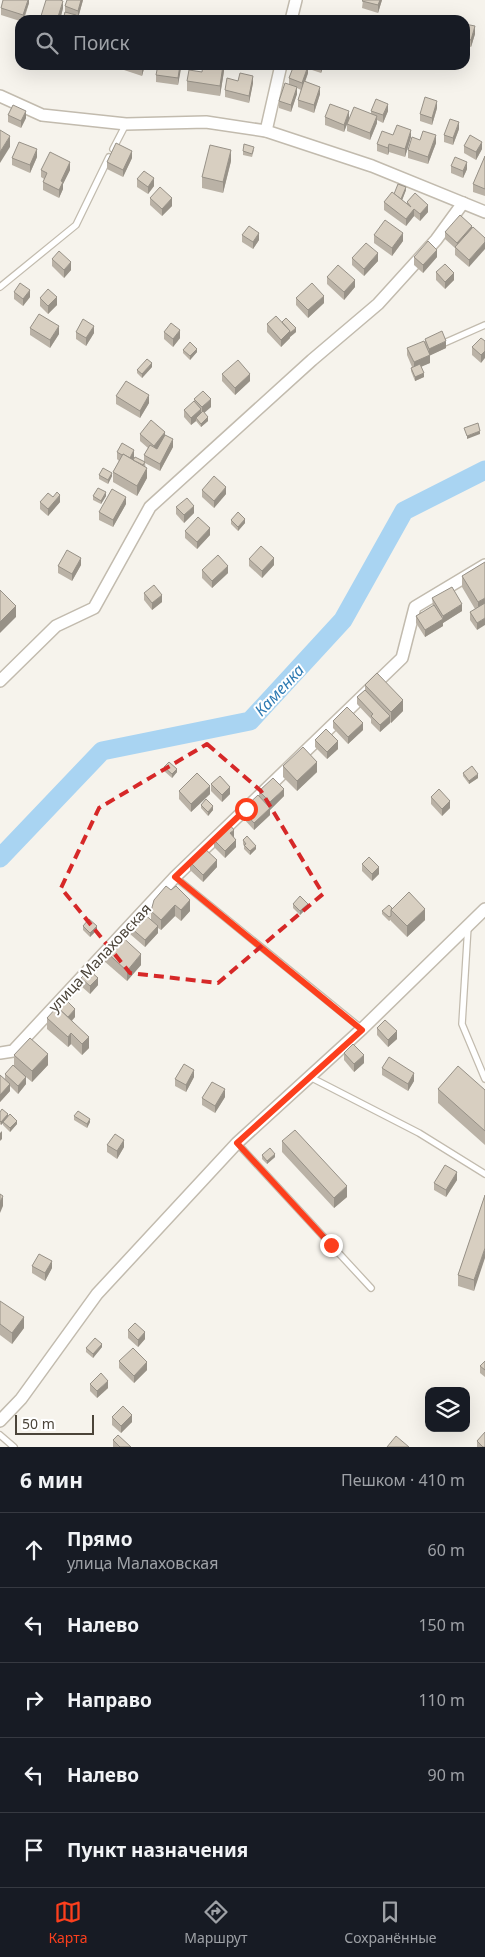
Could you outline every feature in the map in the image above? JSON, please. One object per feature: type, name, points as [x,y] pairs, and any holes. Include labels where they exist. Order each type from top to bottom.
[{"type":"street","points":[[292,15],[296,0]]},
{"type":"street","points":[[266,132],[280,70]]},
{"type":"street","points":[[0,96],[42,115],[126,124],[206,122],[266,132],[372,166],[485,212]]},
{"type":"street","points":[[0,681],[56,626],[94,608],[150,507],[312,360],[378,304],[436,240],[463,203]]},
{"type":"street","name":"улица Малаховская","points":[[0,1053],[13,1051],[175,877],[402,658],[415,608],[485,565]]},
{"type":"street","points":[[0,1421],[21,1399],[97,1294],[237,1143],[362,1030],[485,909]]},
{"type":"lane","points":[[0,287],[76,225],[126,124]]},
{"type":"lane","points":[[442,344],[485,325]]},
{"type":"lane","points":[[175,877],[362,1030]]},
{"type":"lane","points":[[468,926],[462,1024],[485,1079]]},
{"type":"lane","points":[[310,1077],[419,1133],[485,1174]]},
{"type":"lane","points":[[237,1143],[371,1288]]},
{"type":"lane","points":[[0,1435],[14,1447]]},
{"type":"highlighted area","points":[[207,744],[261,791],[323,894],[218,983],[130,973],[61,888],[99,808]]},
{"type":"building","points":[[3,0],[28,0],[23,15],[1,8]]},
{"type":"building","points":[[46,0],[63,1],[59,15],[41,15]]},
{"type":"building","points":[[67,0],[81,0],[78,11],[65,6]]},
{"type":"building","points":[[363,0],[380,0],[378,5]]},
{"type":"building","points":[[65,12],[76,15],[64,15]]},
{"type":"building","points":[[470,25],[475,26],[470,40]]},
{"type":"building","points":[[157,70],[179,70],[178,78],[156,75]]},
{"type":"building","points":[[189,70],[202,72],[202,70],[222,70],[220,86],[187,81]]},
{"type":"building","points":[[292,70],[307,70],[302,83],[289,78]]},
{"type":"building","points":[[240,73],[253,76],[249,96],[225,90],[227,78],[238,81]]},
{"type":"building","points":[[304,81],[320,87],[314,105],[298,100]]},
{"type":"building","points":[[285,83],[297,87],[291,105],[279,101]]},
{"type":"building","points":[[425,97],[437,101],[432,118],[420,114]]},
{"type":"building","points":[[376,99],[388,104],[383,115],[371,111]]},
{"type":"building","points":[[330,104],[349,111],[344,125],[325,117]]},
{"type":"building","points":[[13,105],[26,111],[21,121],[8,115]]},
{"type":"building","points":[[354,107],[377,116],[370,133],[347,124]]},
{"type":"building","points":[[450,119],[459,122],[453,138],[444,135]]},
{"type":"building","points":[[397,125],[411,130],[405,149],[389,144],[388,148],[377,144],[382,131],[393,135]]},
{"type":"building","points":[[0,130],[10,136],[0,152]]},
{"type":"building","points":[[423,131],[436,135],[428,157],[408,150],[412,137],[420,140]]},
{"type":"building","points":[[470,135],[482,142],[476,152],[464,146]]},
{"type":"building","points":[[19,142],[37,149],[30,165],[12,158]]},
{"type":"building","points":[[116,143],[132,151],[123,170],[107,162]]},
{"type":"building","points":[[244,144],[254,147],[252,154],[243,151]]},
{"type":"building","points":[[210,145],[231,150],[223,182],[202,177]]},
{"type":"building","points":[[50,152],[70,162],[59,190],[43,182],[47,173],[41,170]]},
{"type":"building","points":[[485,156],[485,189],[473,184]]},
{"type":"building","points":[[455,157],[467,162],[463,171],[451,166]]},
{"type":"building","points":[[144,171],[154,178],[148,187],[137,179]]},
{"type":"building","points":[[398,184],[406,187],[401,199],[394,194]]},
{"type":"building","points":[[160,187],[172,198],[162,209],[150,198]]},
{"type":"building","points":[[392,192],[411,207],[407,202],[415,193],[428,205],[420,214],[414,209],[406,219],[384,202]]},
{"type":"building","points":[[460,215],[472,226],[457,243],[445,232]]},
{"type":"building","points":[[385,220],[403,233],[392,248],[374,235]]},
{"type":"building","points":[[249,226],[259,233],[253,242],[242,235]]},
{"type":"building","points":[[473,227],[485,238],[485,242],[469,260],[455,247]]},
{"type":"building","points":[[428,241],[437,250],[423,265],[414,257]]},
{"type":"building","points":[[366,243],[378,253],[364,269],[352,258]]},
{"type":"building","points":[[59,251],[71,262],[64,270],[52,259]]},
{"type":"building","points":[[445,264],[454,273],[445,282],[436,272]]},
{"type":"building","points":[[338,265],[355,280],[344,292],[327,277]]},
{"type":"building","points":[[20,283],[30,290],[23,299],[14,292]]},
{"type":"building","points":[[312,283],[324,296],[308,310],[296,298]]},
{"type":"building","points":[[48,289],[57,297],[48,306],[40,298]]},
{"type":"building","points":[[39,314],[59,326],[50,340],[30,328]]},
{"type":"building","points":[[276,316],[290,331],[281,340],[267,324]]},
{"type":"building","points":[[286,318],[296,328],[290,333],[282,322]]},
{"type":"building","points":[[83,319],[94,326],[86,338],[76,332]]},
{"type":"building","points":[[171,323],[180,330],[173,339],[164,332]]},
{"type":"building","points":[[442,331],[446,341],[429,349],[425,339]]},
{"type":"building","points":[[481,338],[485,341],[485,351],[481,355],[472,347]]},
{"type":"building","points":[[424,341],[430,355],[414,362],[407,348]]},
{"type":"building","points":[[190,342],[197,349],[190,356],[183,350]]},
{"type":"building","points":[[147,359],[152,363],[142,374],[137,370]]},
{"type":"building","points":[[238,360],[250,374],[235,388],[222,374]]},
{"type":"building","points":[[420,364],[424,373],[415,377],[411,368]]},
{"type":"building","points":[[126,381],[149,395],[140,411],[116,396]]},
{"type":"building","points":[[203,391],[211,399],[202,407],[194,399]]},
{"type":"building","points":[[194,401],[201,409],[191,418],[184,410]]},
{"type":"building","points":[[203,411],[208,417],[201,424],[196,418]]},
{"type":"building","points":[[151,420],[165,432],[154,446],[140,434]]},
{"type":"building","points":[[478,423],[480,431],[467,436],[464,428]]},
{"type":"building","points":[[165,435],[173,439],[160,464],[144,455],[150,445],[157,449]]},
{"type":"building","points":[[122,443],[134,450],[130,458],[117,452]]},
{"type":"building","points":[[123,454],[147,468],[137,486],[113,472]]},
{"type":"building","points":[[135,457],[145,462],[143,465],[133,460]]},
{"type":"building","points":[[103,468],[112,473],[108,480],[99,475]]},
{"type":"building","points":[[214,476],[226,487],[214,501],[202,490]]},
{"type":"building","points":[[98,488],[106,492],[101,501],[93,496]]},
{"type":"building","points":[[112,489],[126,497],[113,520],[99,512]]},
{"type":"building","points":[[57,492],[60,495],[48,509],[40,502],[48,493],[53,497]]},
{"type":"building","points":[[187,498],[194,506],[184,515],[176,507]]},
{"type":"building","points":[[238,512],[245,519],[238,527],[231,520]]},
{"type":"building","points":[[198,517],[210,528],[197,542],[185,531]]},
{"type":"building","points":[[261,546],[274,558],[262,571],[249,559]]},
{"type":"building","points":[[67,550],[81,558],[72,574],[58,566]]},
{"type":"building","points":[[218,555],[228,566],[212,581],[202,570]]},
{"type":"building","points":[[485,562],[485,598],[478,602],[462,576]]},
{"type":"building","points":[[154,585],[162,595],[152,603],[144,593]]},
{"type":"building","points":[[452,587],[462,604],[443,616],[432,598]]},
{"type":"building","points":[[0,590],[16,606],[0,622]]},
{"type":"building","points":[[485,603],[485,618],[477,623],[470,612]]},
{"type":"building","points":[[434,605],[443,619],[425,630],[416,616]]},
{"type":"building","points":[[377,673],[403,700],[391,712],[365,685]]},
{"type":"building","points":[[365,690],[390,716],[380,725],[371,716],[373,714],[357,697]]},
{"type":"building","points":[[347,707],[363,723],[348,737],[333,721]]},
{"type":"building","points":[[326,729],[338,741],[327,752],[315,740]]},
{"type":"building","points":[[303,747],[317,762],[297,781],[283,766]]},
{"type":"building","points":[[169,762],[177,769],[172,774],[164,767]]},
{"type":"building","points":[[472,766],[478,774],[469,781],[463,773]]},
{"type":"building","points":[[197,773],[210,786],[191,804],[179,791]]},
{"type":"building","points":[[220,776],[230,787],[222,795],[211,784]]},
{"type":"building","points":[[273,778],[284,789],[270,802],[259,791]]},
{"type":"building","points":[[439,789],[450,801],[442,809],[431,797]]},
{"type":"building","points":[[258,795],[270,808],[254,823],[242,810]]},
{"type":"building","points":[[206,799],[213,806],[208,812],[201,805]]},
{"type":"building","points":[[230,825],[234,830],[230,833],[236,840],[225,851],[214,840]]},
{"type":"building","points":[[247,836],[256,846],[250,851],[244,845],[246,844],[243,840]]},
{"type":"building","points":[[203,847],[217,860],[203,875],[190,862]]},
{"type":"building","points":[[369,857],[379,867],[372,874],[362,864]]},
{"type":"building","points":[[166,886],[171,890],[176,886],[190,900],[181,910],[175,905],[161,920],[151,911],[154,900]]},
{"type":"building","points":[[409,892],[425,909],[407,926],[391,910]]},
{"type":"building","points":[[300,896],[308,904],[300,911],[293,904]]},
{"type":"building","points":[[389,905],[392,908],[391,916],[389,917],[382,911]]},
{"type":"building","points":[[143,913],[158,926],[145,940],[130,927]]},
{"type":"building","points":[[89,919],[97,926],[90,933],[83,926]]},
{"type":"building","points":[[119,934],[141,954],[127,971],[104,950]]},
{"type":"building","points":[[89,970],[98,978],[90,986],[81,978]]},
{"type":"building","points":[[66,1000],[75,1009],[68,1017],[58,1008]]},
{"type":"building","points":[[57,1007],[89,1037],[82,1044],[71,1033],[68,1037],[47,1018]]},
{"type":"building","points":[[385,1020],[397,1031],[388,1040],[377,1028]]},
{"type":"building","points":[[30,1038],[48,1054],[32,1071],[14,1055]]},
{"type":"building","points":[[353,1044],[364,1055],[354,1064],[344,1053]]},
{"type":"building","points":[[389,1057],[414,1073],[408,1084],[382,1068]]},
{"type":"building","points":[[184,1064],[194,1070],[186,1085],[175,1079]]},
{"type":"building","points":[[13,1065],[26,1077],[18,1086],[5,1074]]},
{"type":"building","points":[[458,1066],[485,1090],[485,1131],[438,1089]]},
{"type":"building","points":[[0,1075],[10,1084],[0,1095]]},
{"type":"building","points":[[212,1082],[225,1089],[215,1106],[202,1098]]},
{"type":"building","points":[[2,1109],[8,1114],[1,1122],[0,1112]]},
{"type":"building","points":[[78,1111],[90,1119],[87,1124],[74,1116]]},
{"type":"building","points":[[10,1114],[17,1121],[10,1128],[3,1122]]},
{"type":"building","points":[[295,1130],[347,1186],[334,1198],[282,1141]]},
{"type":"building","points":[[115,1134],[124,1140],[117,1151],[107,1145]]},
{"type":"building","points":[[270,1148],[275,1154],[267,1161],[262,1155]]},
{"type":"building","points":[[445,1165],[457,1172],[446,1190],[434,1183]]},
{"type":"building","points":[[485,1195],[485,1248],[474,1280],[458,1275]]},
{"type":"building","points":[[39,1254],[52,1261],[45,1273],[32,1266]]},
{"type":"building","points":[[0,1301],[24,1317],[12,1333],[0,1324]]},
{"type":"building","points":[[135,1323],[145,1332],[138,1340],[128,1330]]},
{"type":"building","points":[[95,1338],[102,1344],[93,1354],[86,1348]]},
{"type":"building","points":[[133,1348],[147,1362],[134,1376],[119,1361]]},
{"type":"building","points":[[485,1361],[485,1370],[480,1366]]},
{"type":"building","points":[[101,1373],[108,1381],[97,1391],[90,1384]]},
{"type":"building","points":[[123,1406],[132,1415],[121,1426],[112,1417]]},
{"type":"building","points":[[485,1432],[485,1447],[483,1447],[477,1441]]},
{"type":"building","points":[[118,1435],[131,1447],[120,1447],[113,1440]]},
{"type":"building","points":[[396,1436],[409,1447],[387,1447]]},
{"type":"waterway","name":"Каменка","points":[[0,858],[102,751],[250,721],[343,620],[404,511],[485,470]]},
{"type":"route","points":[[246,809],[175,877],[362,1030],[237,1143],[331,1245]]}]
